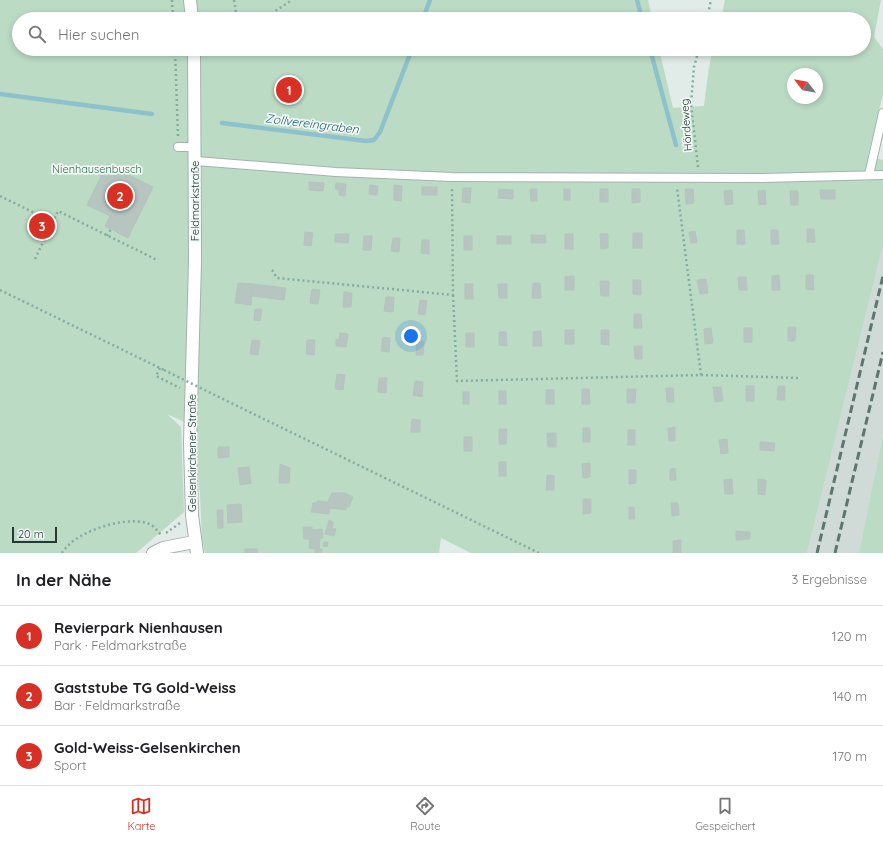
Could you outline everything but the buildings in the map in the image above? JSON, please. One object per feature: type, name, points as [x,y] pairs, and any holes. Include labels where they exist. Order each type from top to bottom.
[{"type":"street","points":[[190,0],[191,12]]},
{"type":"street","name":"Feldmarkstraße","points":[[193,353],[196,161],[194,56]]},
{"type":"street","name":"Gelsenkirchener Straße","points":[[193,353],[190,443],[192,515],[196,547]]},
{"type":"street","points":[[153,553],[163,548],[196,547]]},
{"type":"lane","points":[[869,174],[883,113]]},
{"type":"lane","points":[[178,147],[196,147]]},
{"type":"lane","points":[[196,161],[336,172],[452,178],[759,178],[869,174],[883,175]]},
{"type":"path","points":[[172,0],[173,12]]},
{"type":"path","points":[[234,0],[236,12]]},
{"type":"path","points":[[274,12],[292,0]]},
{"type":"path","points":[[708,12],[711,0]]},
{"type":"path","points":[[175,56],[178,147]]},
{"type":"path","name":"Hördeweg","points":[[697,56],[694,67],[690,104],[699,177]]},
{"type":"path","points":[[675,177],[701,375]]},
{"type":"path","points":[[452,178],[453,295],[457,381],[701,375],[800,378]]},
{"type":"path","points":[[0,196],[53,222]]},
{"type":"path","points":[[35,259],[58,211],[158,260]]},
{"type":"path","points":[[108,236],[111,230]]},
{"type":"path","points":[[272,270],[277,278],[453,295]]},
{"type":"path","points":[[0,290],[539,553]]},
{"type":"path","points":[[160,368],[156,376],[176,386]]},
{"type":"path","points":[[62,553],[66,546],[75,539],[110,525],[129,522],[147,523],[157,530],[161,536],[192,515]]},
{"type":"shaded area","points":[[883,245],[883,434],[859,553],[807,553]]},
{"type":"green space","name":"Nienhausenbusch","points":[[0,0],[189,0],[190,12],[12,12],[12,56],[193,56],[189,424],[167,414],[181,427],[184,512],[136,553],[0,553]]},
{"type":"green space","points":[[192,0],[648,0],[651,12],[193,12]]},
{"type":"green space","points":[[725,0],[881,0],[874,37],[883,49],[883,94],[868,156],[883,160],[883,245],[807,553],[471,553],[441,538],[439,553],[205,553],[202,538],[200,494],[192,425],[195,56],[661,56],[673,108],[704,106],[711,56],[871,56],[871,12],[722,12]]},
{"type":"green space","points":[[883,434],[883,553],[859,553]]},
{"type":"waterway","name":"Zollvereingraben","points":[[426,12],[430,0]]},
{"type":"waterway","name":"Zollvereingraben","points":[[637,0],[640,12]]},
{"type":"waterway","name":"Zollvereingraben","points":[[222,123],[366,141],[374,140],[380,132],[409,56]]},
{"type":"waterway","name":"Zollvereingraben","points":[[652,56],[676,145]]},
{"type":"waterway","name":"Zollvereingraben","points":[[0,94],[152,114]]},
{"type":"railway","points":[[817,553],[883,276]]},
{"type":"railway","points":[[835,553],[883,352]]},
{"type":"place","name":"Revierpark Nienhausen","points":[[289,90]]},
{"type":"place","name":"Gaststube TG Gold-Weiss","points":[[120,196]]},
{"type":"place","name":"Gold-Weiss-Gelsenkirchen","points":[[42,226]]}]
